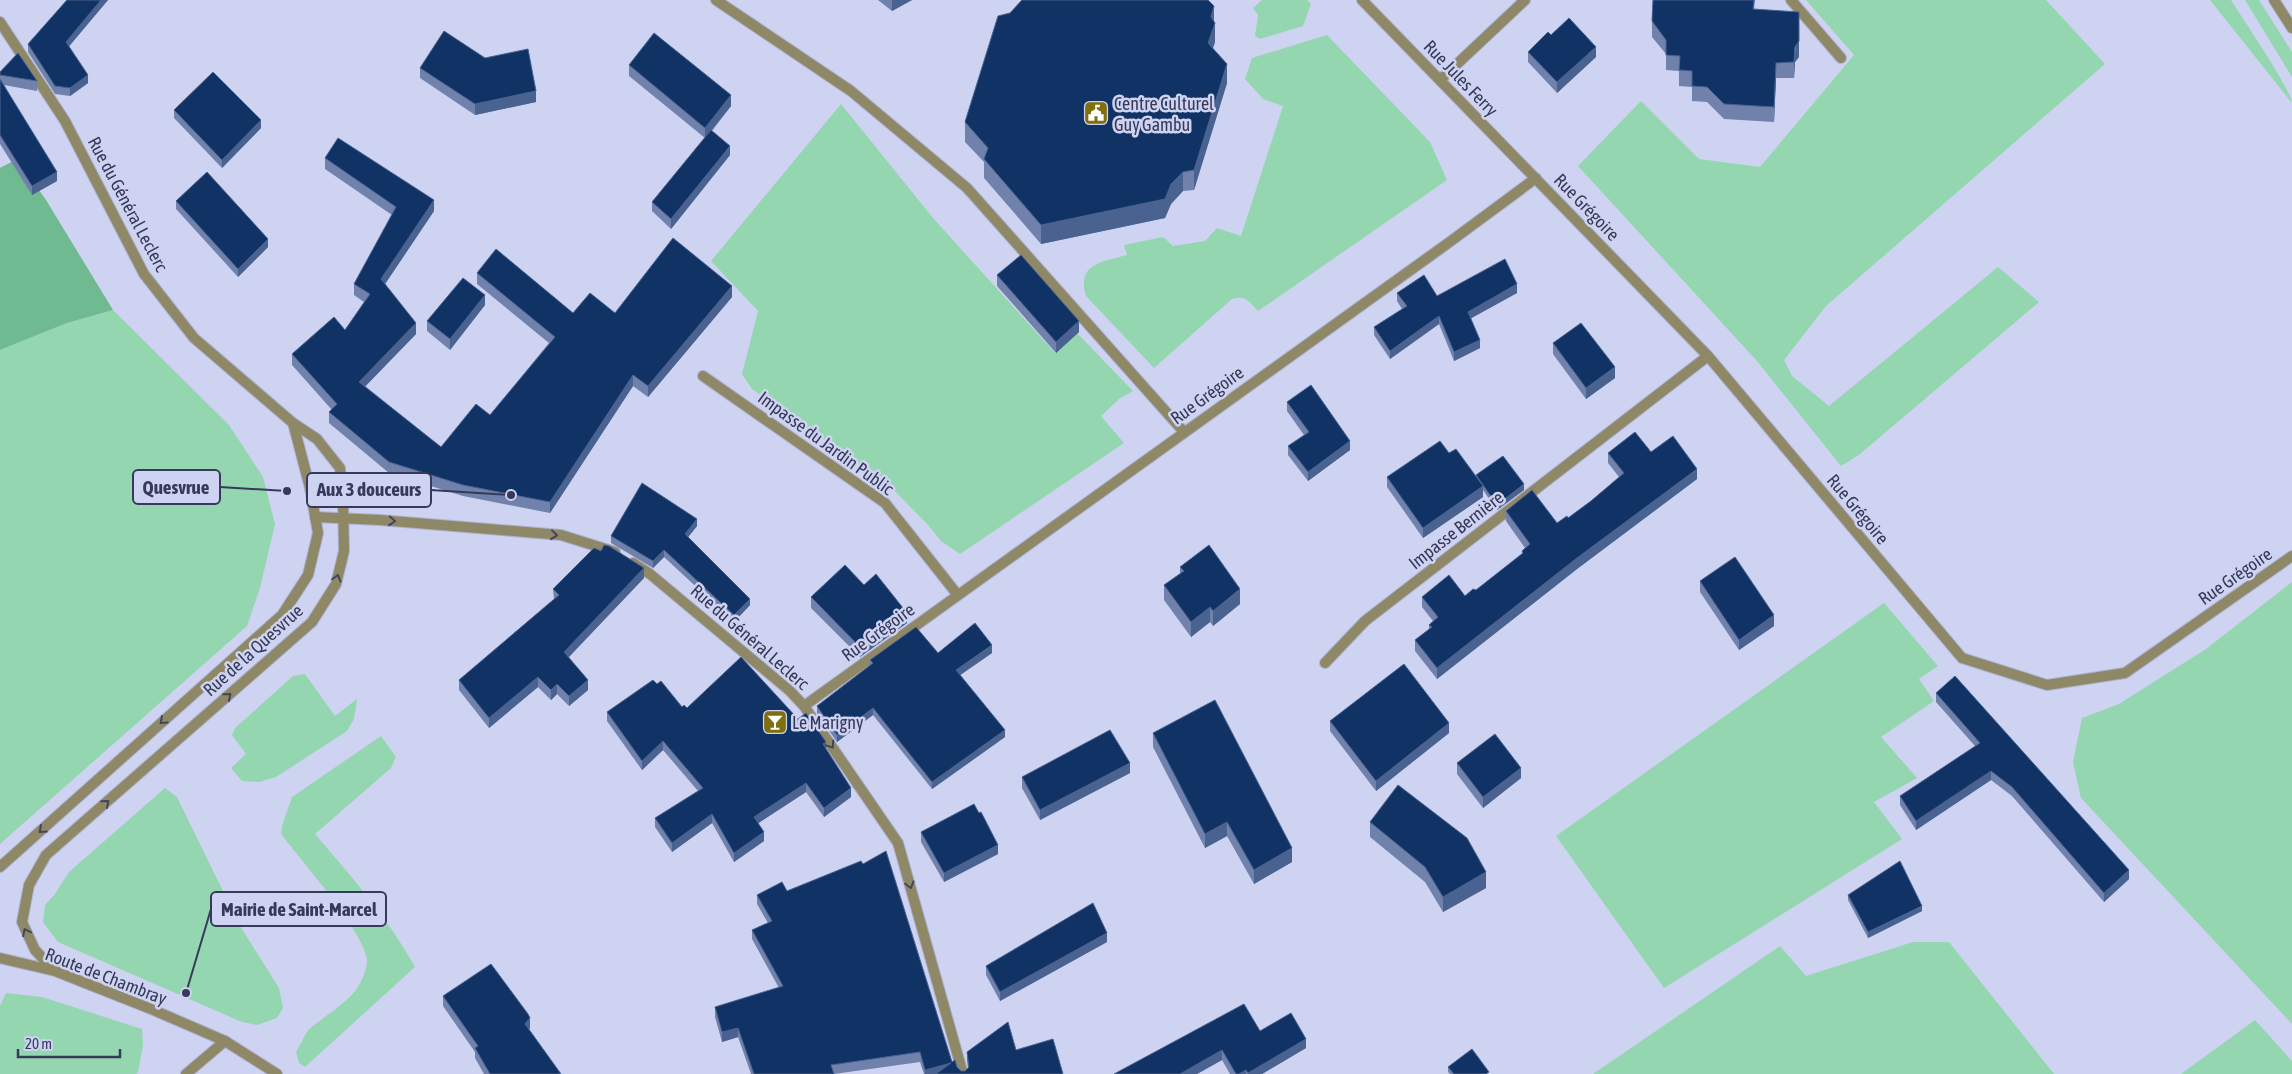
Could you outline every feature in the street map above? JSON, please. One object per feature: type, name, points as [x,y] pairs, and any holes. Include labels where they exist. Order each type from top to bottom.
[{"type":"street","points":[[716,0],[851,91],[967,188],[1184,432]]},
{"type":"street","name":"Rue Jules Ferry","points":[[1362,0],[1536,178]]},
{"type":"street","points":[[1440,80],[1525,0]]},
{"type":"street","points":[[1791,0],[1840,58]]},
{"type":"street","points":[[2274,0],[2292,28]]},
{"type":"street","name":"Rue du Général Leclerc","points":[[0,22],[65,121],[144,274],[194,338],[292,423]]},
{"type":"street","name":"Rue Grégoire","points":[[804,706],[1536,178],[1708,356],[1962,658],[2047,685],[2125,673],[2292,556]]},
{"type":"street","name":"Impasse Bernière","points":[[1325,663],[1365,621],[1708,356]]},
{"type":"street","name":"Impasse du Jardin Public","points":[[703,376],[885,502],[958,594]]},
{"type":"street","name":"Rue de la Quesvrue","points":[[0,867],[282,615],[308,575],[318,533],[310,488],[292,423]]},
{"type":"street","name":"Rue de la Quesvrue","points":[[55,971],[35,950],[22,922],[29,885],[46,855],[312,622],[336,584],[344,551],[344,517],[340,468],[317,439],[292,423]]},
{"type":"street","name":"Rue du Général Leclerc","points":[[315,517],[344,517],[561,535],[612,550],[650,574],[790,691],[804,706],[898,843],[963,1074]]},
{"type":"street","name":"Route de Chambray","points":[[0,958],[55,971],[225,1041],[277,1074]]},
{"type":"street","points":[[186,1074],[225,1041]]},
{"type":"green space","points":[[1262,0],[1307,0],[1311,4],[1303,26],[1260,39],[1255,36],[1258,15],[1253,8]]},
{"type":"green space","points":[[1806,0],[2046,0],[2105,64],[1826,306],[1784,360],[1792,376],[1829,406],[1998,267],[2039,302],[1860,454],[1841,466],[1757,361],[1578,166],[1641,101],[1699,159],[1760,167],[1854,55]]},
{"type":"green space","points":[[2210,0],[2231,0],[2284,84],[2292,103]]},
{"type":"green space","points":[[2245,0],[2259,0],[2292,52],[2292,77]]},
{"type":"green space","points":[[1327,35],[1430,142],[1447,180],[1258,311],[1250,302],[1244,299],[1232,299],[1154,368],[1086,296],[1084,285],[1088,270],[1101,262],[1127,255],[1124,245],[1163,237],[1173,246],[1205,241],[1217,228],[1241,236],[1283,106],[1263,99],[1245,79],[1252,58]]},
{"type":"green space","points":[[841,104],[933,218],[1055,353],[1077,333],[1133,391],[1119,399],[1101,416],[1124,443],[960,554],[941,541],[891,487],[752,389],[742,374],[758,311],[711,261]]},
{"type":"green space","points":[[17,159],[46,200],[113,310],[67,323],[0,350],[0,168]]},
{"type":"green space","points":[[113,310],[229,425],[263,477],[275,524],[260,588],[247,626],[0,844],[0,350],[67,323]]},
{"type":"green space","points":[[2292,582],[2292,1024],[2081,798],[2073,762],[2082,718],[2119,704],[2206,649]]},
{"type":"green space","points":[[1884,603],[1938,666],[1919,679],[1934,701],[1881,737],[1917,778],[1874,802],[1902,839],[1664,988],[1556,836]]},
{"type":"green space","points":[[305,674],[335,716],[357,699],[354,719],[347,731],[276,777],[259,782],[242,781],[231,768],[246,754],[232,735],[235,728],[293,676]]},
{"type":"green space","points":[[381,736],[396,757],[391,768],[315,834],[381,914],[415,967],[305,1067],[299,1063],[296,1052],[308,1030],[339,1007],[355,991],[364,976],[367,959],[355,931],[281,834],[282,826],[292,797]]},
{"type":"green space","points":[[165,788],[177,797],[240,926],[279,988],[283,1008],[277,1018],[257,1025],[242,1022],[58,942],[43,922],[45,905],[55,894],[69,872]]},
{"type":"green space","points":[[1913,942],[1949,942],[2054,1074],[1593,1074],[1780,946],[1806,976]]},
{"type":"green space","points":[[6,993],[42,997],[142,1029],[143,1046],[138,1072],[136,1074],[0,1074],[0,1006]]},
{"type":"green space","points":[[2255,1020],[2292,1061],[2292,1074],[2181,1074]]},
{"type":"building","points":[[67,0],[101,0],[66,42],[88,75],[70,88],[55,86],[28,44]]},
{"type":"building","name":"Centre Culturel Guy Gambu","points":[[1022,0],[1208,0],[1214,6],[1211,17],[1215,23],[1208,43],[1227,64],[1194,170],[1183,172],[1171,184],[1165,199],[1041,225],[984,159],[988,148],[965,122],[998,16],[1010,13]]},
{"type":"building","points":[[1653,0],[1754,0],[1753,9],[1799,12],[1799,41],[1795,47],[1794,62],[1776,63],[1774,107],[1724,104],[1707,87],[1692,86],[1692,71],[1679,70],[1680,56],[1666,55],[1666,40],[1652,21]]},
{"type":"building","points":[[1569,18],[1596,47],[1557,82],[1528,52],[1548,32],[1551,35]]},
{"type":"building","points":[[444,31],[485,58],[528,49],[536,91],[475,104],[420,68]]},
{"type":"building","points":[[654,33],[731,95],[705,128],[629,65]]},
{"type":"building","points":[[18,53],[37,81],[0,75],[0,72]]},
{"type":"building","points":[[213,72],[261,120],[222,160],[174,110]]},
{"type":"building","points":[[0,79],[57,172],[32,186],[0,135]]},
{"type":"building","points":[[711,130],[730,146],[671,219],[652,202]]},
{"type":"building","points":[[338,138],[434,200],[381,279],[416,323],[359,382],[441,447],[476,404],[490,415],[555,337],[477,273],[496,249],[573,313],[590,293],[615,313],[673,238],[732,286],[648,386],[633,375],[550,502],[463,485],[389,462],[329,412],[337,404],[292,354],[334,317],[345,330],[370,294],[354,284],[396,207],[325,158]]},
{"type":"building","points":[[207,172],[268,239],[238,269],[176,201]]},
{"type":"building","points":[[1021,255],[1079,321],[1056,342],[997,275]]},
{"type":"building","points":[[1505,259],[1517,284],[1468,312],[1480,340],[1454,352],[1439,316],[1390,351],[1374,327],[1407,306],[1397,293],[1424,275],[1437,296]]},
{"type":"building","points":[[463,278],[485,295],[450,339],[427,321]]},
{"type":"building","points":[[1581,323],[1615,367],[1586,388],[1553,343]]},
{"type":"building","points":[[1311,385],[1350,441],[1308,472],[1288,446],[1309,432],[1287,402]]},
{"type":"building","points":[[1635,432],[1651,452],[1673,436],[1697,469],[1577,558],[1437,668],[1415,640],[1432,627],[1429,625],[1438,617],[1422,597],[1449,575],[1465,596],[1473,589],[1476,590],[1523,553],[1522,551],[1530,544],[1506,511],[1532,490],[1557,523],[1567,516],[1568,518],[1591,501],[1624,473],[1608,453]]},
{"type":"building","points":[[1440,441],[1449,453],[1456,449],[1483,486],[1423,528],[1387,477]]},
{"type":"building","points":[[1503,456],[1524,484],[1497,505],[1476,475]]},
{"type":"building","points":[[642,483],[697,519],[685,534],[750,599],[734,615],[664,550],[653,561],[611,536]]},
{"type":"building","points":[[604,545],[609,546],[644,568],[564,652],[588,680],[569,696],[557,684],[551,690],[538,677],[489,718],[459,680],[559,595],[553,589],[594,548],[601,551]]},
{"type":"building","points":[[1209,545],[1240,589],[1213,611],[1210,607],[1191,622],[1164,585],[1184,571],[1180,567]]},
{"type":"building","points":[[1735,557],[1774,615],[1739,640],[1700,581]]},
{"type":"building","points":[[845,565],[864,585],[876,574],[907,613],[860,647],[811,597]]},
{"type":"building","points":[[975,623],[992,645],[956,670],[1005,730],[932,782],[873,708],[837,735],[817,706],[873,663],[870,660],[916,627],[938,653]]},
{"type":"building","points":[[741,657],[798,719],[806,713],[826,742],[823,744],[851,788],[824,808],[806,783],[754,817],[764,832],[734,853],[712,814],[672,843],[655,818],[703,788],[663,741],[642,761],[607,712],[653,680],[657,684],[661,681],[682,707],[684,705],[687,708]]},
{"type":"building","points":[[1404,664],[1449,723],[1376,781],[1330,721]]},
{"type":"building","points":[[1955,676],[2129,870],[2104,893],[2012,787],[1991,771],[1916,821],[1900,796],[1980,743],[1936,693]]},
{"type":"building","points":[[1215,700],[1292,848],[1254,870],[1227,822],[1205,834],[1153,733]]},
{"type":"building","points":[[1110,730],[1130,763],[1040,810],[1022,777]]},
{"type":"building","points":[[1495,734],[1521,768],[1483,797],[1457,763]]},
{"type":"building","points":[[1398,785],[1467,838],[1486,872],[1443,897],[1425,867],[1370,822]]},
{"type":"building","points":[[974,804],[979,813],[981,812],[998,845],[944,873],[921,832]]},
{"type":"building","points":[[886,851],[952,1062],[955,1060],[957,1067],[961,1071],[965,1071],[969,1067],[967,1052],[1008,1022],[1016,1050],[1053,1039],[1063,1074],[936,1074],[951,1063],[925,1070],[920,1052],[831,1065],[834,1074],[754,1074],[738,1028],[722,1032],[715,1007],[783,986],[752,930],[772,921],[757,895],[782,882],[787,891],[861,861],[863,864]]},
{"type":"building","points":[[1900,861],[1922,906],[1868,932],[1848,895]]},
{"type":"building","points":[[1093,903],[1107,933],[1000,992],[986,966]]},
{"type":"building","points":[[491,964],[528,1014],[530,1018],[525,1024],[561,1074],[490,1074],[475,1048],[478,1046],[443,996]]},
{"type":"building","points":[[1244,1004],[1260,1031],[1291,1013],[1306,1039],[1248,1073],[1246,1070],[1236,1074],[1222,1050],[1180,1074],[1114,1074]]},
{"type":"building","points":[[1472,1049],[1489,1072],[1486,1074],[1454,1074],[1448,1067]]},
{"type":"place","name":"Centre Culturel Guy Gambu","points":[[1096,113]]},
{"type":"place","name":"Quesvrue","points":[[287,491]]},
{"type":"place","name":"Aux 3 douceurs","points":[[511,495]]},
{"type":"place","name":"Le Marigny","points":[[775,722]]},
{"type":"place","name":"Mairie de Saint-Marcel","points":[[186,993]]}]
